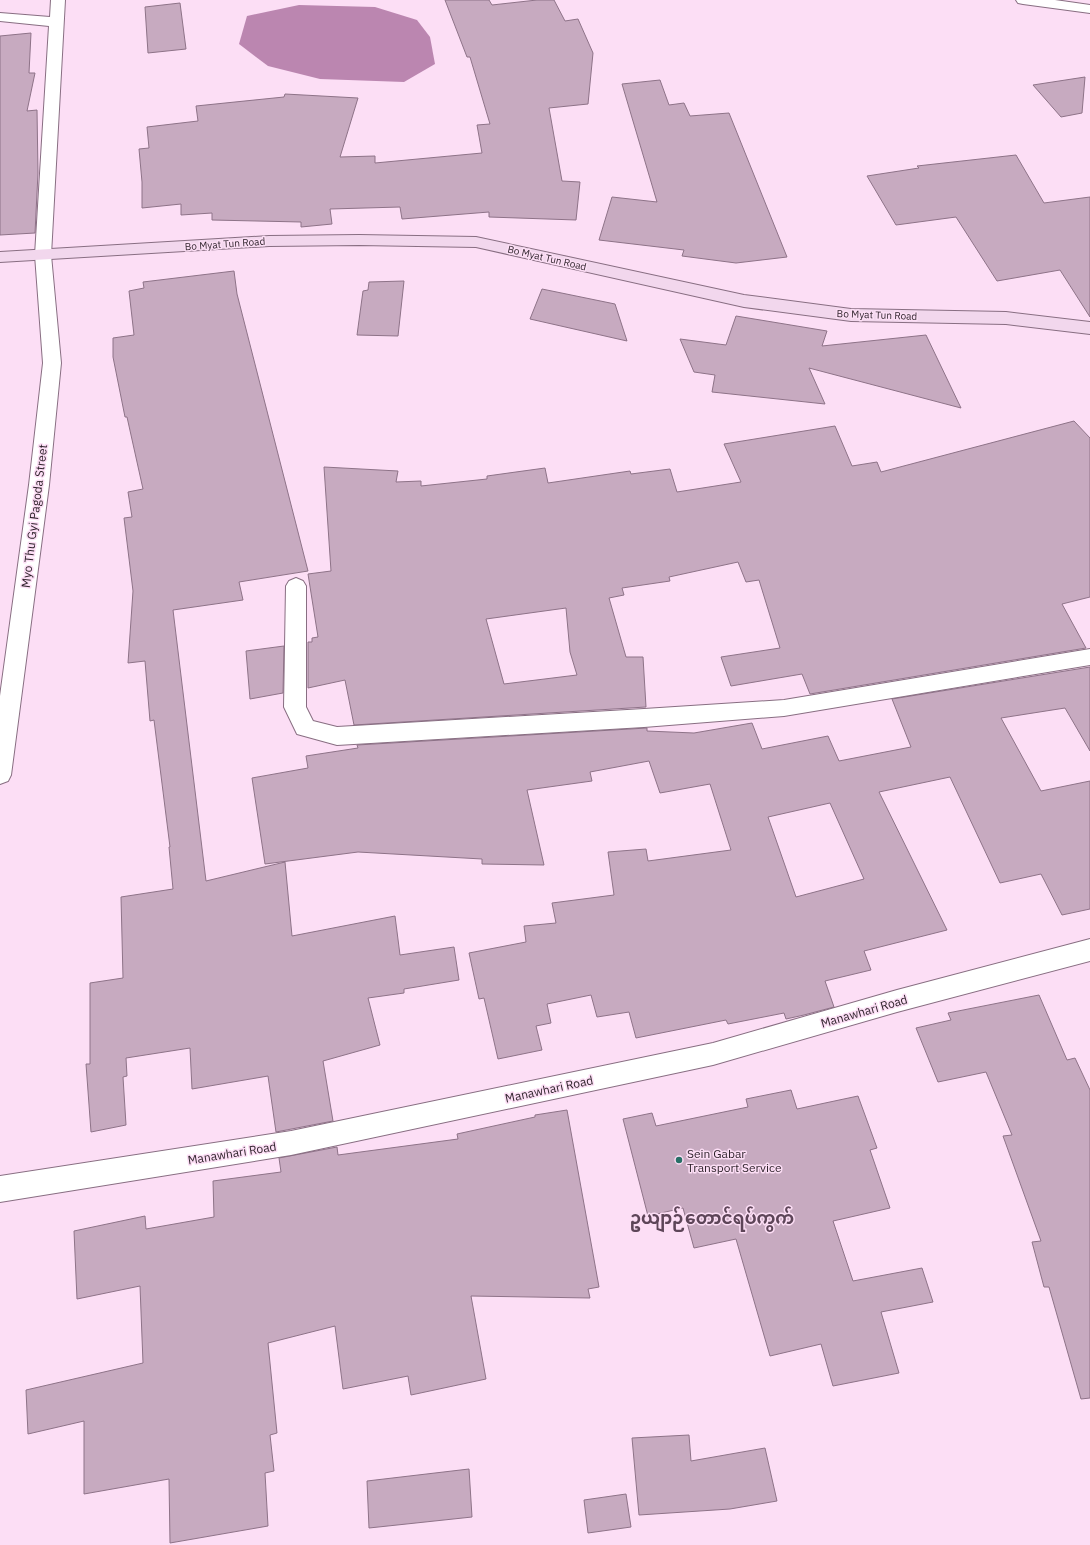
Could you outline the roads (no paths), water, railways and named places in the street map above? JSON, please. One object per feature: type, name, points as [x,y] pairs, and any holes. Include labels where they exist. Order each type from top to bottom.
[{"type":"main road","name":"Bo Myat Tun Road","points":[[0,257],[269,241],[359,240],[476,242],[744,301],[851,315],[1006,318],[1090,328]]},
{"type":"street","name":"Myo Thu Gyi Pagoda Street","points":[[0,775],[39,485],[52,363],[43,255],[58,0]]},
{"type":"street","points":[[1032,1],[1090,9]]},
{"type":"street","points":[[0,17],[57,22]]},
{"type":"street","points":[[296,586],[295,707],[306,728],[337,736],[644,718],[784,708],[1090,657]]},
{"type":"street","name":"Manawhari Road","points":[[0,1189],[291,1144],[712,1054],[897,1001],[1090,950]]},
{"type":"place","name":"Sein Gabar Transport Service","points":[[679,1160]]},
{"type":"district","name":"ဥယျာဉ်တောင်ရပ်ကွက်","points":[[712,1218]]}]
